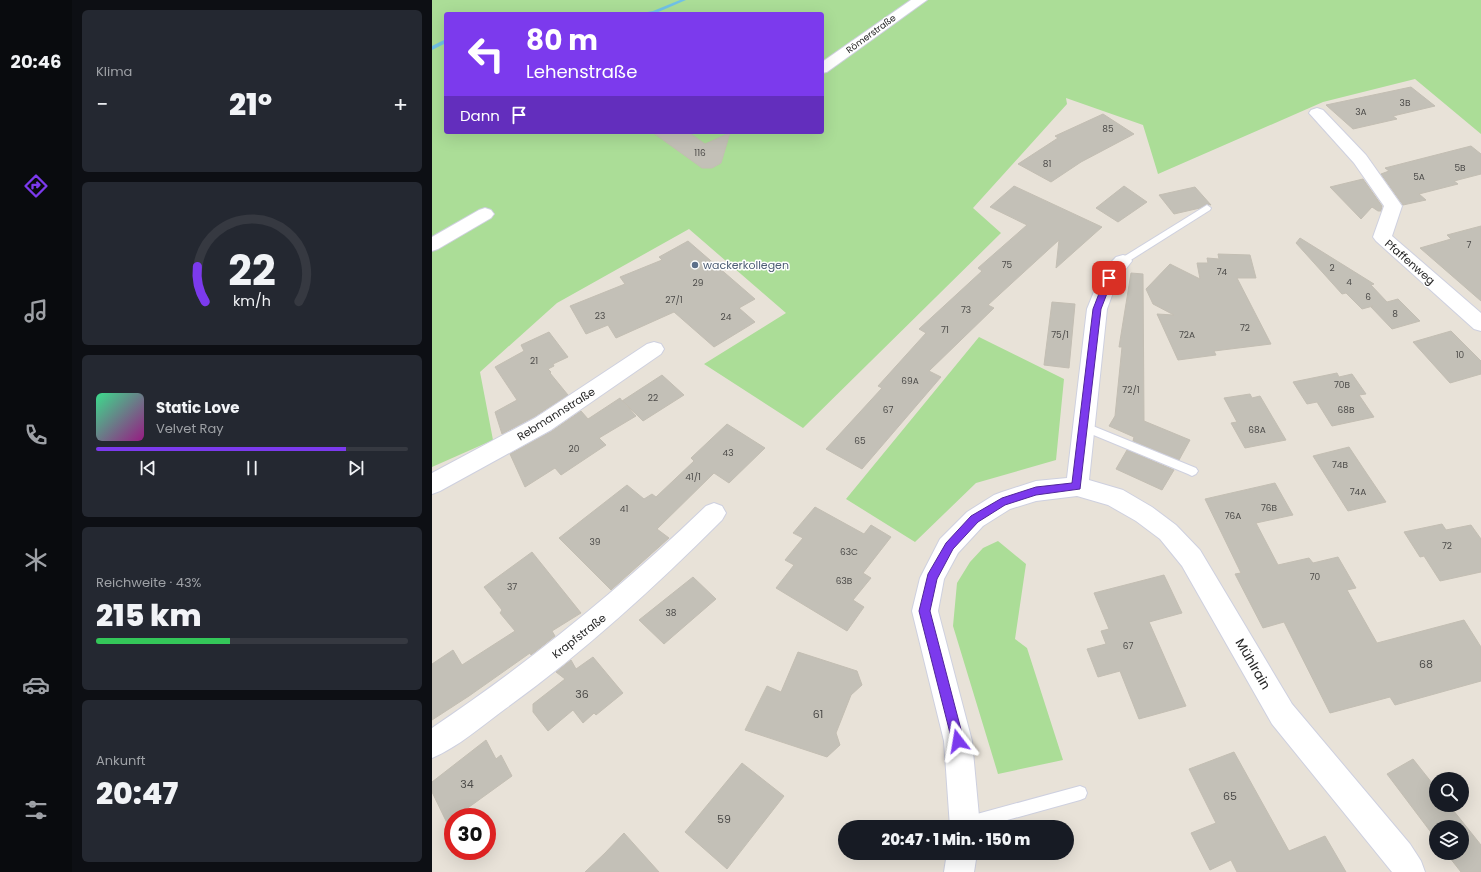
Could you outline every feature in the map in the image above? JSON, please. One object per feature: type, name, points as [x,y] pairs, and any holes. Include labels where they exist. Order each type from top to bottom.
[{"type":"street","name":"Römerstraße","points":[[824,68],[920,0]]},
{"type":"street","name":"Pfaffenweg","points":[[1317,113],[1360,159],[1393,206],[1382,237],[1481,324]]},
{"type":"street","points":[[432,245],[485,214]]},
{"type":"street","points":[[965,820],[958,741],[925,611],[932,578],[949,546],[975,519],[1002,502],[1016,497],[1036,491],[1076,486],[1097,309],[1109,278],[1123,261]]},
{"type":"street","name":"Rebmannstraße","points":[[432,484],[543,424],[654,349]]},
{"type":"street","name":"Mühlrain","points":[[1076,486],[1115,497],[1144,514],[1168,532],[1191,558],[1282,714],[1400,855],[1410,872]]},
{"type":"street","name":"Krapfstraße","points":[[432,744],[486,708],[599,621],[670,557],[714,513]]},
{"type":"street","points":[[959,872],[961,860]]},
{"type":"lane","points":[[1123,261],[1207,208]]},
{"type":"lane","points":[[1084,426],[1192,472]]},
{"type":"lane","points":[[987,820],[1080,793]]},
{"type":"green space","points":[[432,0],[1481,0],[1481,134],[1415,79],[1323,102],[1158,174],[1143,125],[1066,98],[1067,104],[973,208],[1001,233],[803,428],[704,364],[786,313],[689,229],[557,303],[480,372],[493,440],[432,467]]},
{"type":"green space","points":[[979,337],[1064,379],[1056,460],[976,483],[915,542],[846,499]]},
{"type":"green space","points":[[998,541],[1026,564],[1015,639],[1027,648],[1063,760],[998,774],[953,626],[957,583],[970,562],[983,548]]},
{"type":"building","points":[[1411,87],[1435,106],[1393,116],[1397,119],[1353,129],[1326,105]]},
{"type":"building","points":[[1103,114],[1134,134],[1081,162],[1051,182],[1018,164],[1058,138],[1055,136]]},
{"type":"building","points":[[655,134],[691,134],[705,144],[730,134],[721,163],[712,168],[702,168]]},
{"type":"building","points":[[1471,146],[1481,154],[1481,174],[1454,181],[1458,184],[1419,194],[1426,200],[1403,205],[1381,174],[1389,171],[1385,168]]},
{"type":"building","points":[[1363,179],[1382,206],[1381,211],[1378,211],[1372,207],[1361,219],[1330,187]]},
{"type":"building","points":[[1014,186],[1102,227],[1056,268],[1059,240],[988,305],[994,308],[929,371],[941,377],[862,469],[826,449],[882,388],[878,386],[926,333],[919,329],[982,271],[978,268],[1027,225],[990,207]]},
{"type":"building","points":[[1124,186],[1147,202],[1118,222],[1096,208]]},
{"type":"building","points":[[1195,187],[1211,205],[1207,204],[1200,208],[1174,214],[1159,195]]},
{"type":"building","points":[[1481,226],[1481,301],[1420,248],[1451,239],[1447,235]]},
{"type":"building","points":[[1300,238],[1374,284],[1371,285],[1387,302],[1398,299],[1420,321],[1392,329],[1371,307],[1373,306],[1362,309],[1346,293],[1342,294],[1296,243]]},
{"type":"building","points":[[688,241],[755,299],[739,308],[755,322],[714,347],[674,312],[616,338],[608,325],[586,334],[570,306],[625,284],[620,277],[662,260],[659,257]]},
{"type":"building","points":[[1218,254],[1250,255],[1256,278],[1237,278],[1271,344],[1214,351],[1216,355],[1178,360],[1157,314],[1174,315],[1153,304],[1146,289],[1170,264],[1200,279],[1197,263],[1208,263],[1207,258],[1219,259]]},
{"type":"building","points":[[1131,273],[1143,274],[1144,421],[1190,440],[1179,460],[1133,441],[1134,437],[1109,426],[1115,416],[1122,347],[1119,347]]},
{"type":"building","points":[[1052,302],[1075,304],[1069,368],[1044,365]]},
{"type":"building","points":[[1451,331],[1481,361],[1481,374],[1450,383],[1413,342]]},
{"type":"building","points":[[549,332],[568,357],[553,364],[554,366],[548,369],[568,395],[534,417],[502,434],[495,412],[517,400],[495,367],[524,351],[521,345]]},
{"type":"building","points":[[1337,373],[1339,377],[1352,374],[1366,394],[1359,395],[1374,417],[1332,426],[1317,402],[1307,404],[1293,382]]},
{"type":"building","points":[[662,375],[684,395],[643,421],[623,401],[636,416],[599,438],[606,445],[561,475],[555,468],[525,487],[510,454],[552,431],[581,411],[588,419],[620,398],[622,401]]},
{"type":"building","points":[[1250,394],[1252,398],[1260,396],[1286,440],[1245,448],[1231,423],[1237,422],[1224,398]]},
{"type":"building","points":[[727,424],[765,448],[729,483],[714,473],[657,529],[669,538],[611,590],[559,538],[627,485],[644,499],[652,494],[656,497],[694,461],[691,458]]},
{"type":"building","points":[[1349,447],[1386,502],[1348,511],[1313,456]]},
{"type":"building","points":[[1127,450],[1174,470],[1162,490],[1116,469]]},
{"type":"building","points":[[1275,483],[1293,515],[1256,523],[1278,565],[1309,558],[1313,563],[1338,557],[1356,588],[1347,590],[1377,643],[1464,620],[1481,647],[1481,681],[1395,705],[1390,697],[1330,713],[1284,622],[1263,628],[1235,574],[1241,573],[1205,499]]},
{"type":"building","points":[[815,507],[864,534],[871,525],[891,537],[863,573],[871,578],[853,600],[864,607],[847,631],[776,588],[794,565],[785,560],[803,538],[793,533]]},
{"type":"building","points":[[1442,524],[1446,530],[1471,525],[1481,539],[1481,572],[1440,581],[1424,556],[1420,557],[1404,532]]},
{"type":"building","points":[[532,552],[581,613],[552,631],[555,636],[531,655],[530,653],[432,720],[432,664],[453,650],[462,665],[515,631],[500,613],[502,610],[484,587]]},
{"type":"building","points":[[1164,575],[1182,613],[1149,622],[1186,706],[1139,719],[1120,671],[1098,677],[1087,649],[1106,644],[1101,631],[1109,629],[1094,593]]},
{"type":"building","points":[[693,577],[716,599],[664,644],[639,620]]},
{"type":"building","points":[[798,652],[857,671],[862,685],[851,695],[836,733],[840,745],[827,757],[745,730],[767,686],[781,692]]},
{"type":"building","points":[[593,657],[623,693],[596,715],[594,713],[583,723],[573,710],[548,731],[533,712],[533,704],[565,679],[556,672],[571,660],[576,669]]},
{"type":"building","points":[[486,740],[496,759],[501,755],[512,776],[468,808],[444,808],[444,817],[432,792],[432,782]]},
{"type":"building","points":[[1234,752],[1289,851],[1325,836],[1346,872],[1237,872],[1231,860],[1210,870],[1191,833],[1216,823],[1189,769]]},
{"type":"building","points":[[1413,759],[1429,779],[1429,812],[1455,812],[1461,820],[1429,820],[1429,830],[1387,774]]},
{"type":"building","points":[[742,763],[784,796],[727,869],[685,832]]},
{"type":"building","points":[[1469,830],[1481,845],[1481,872],[1461,872],[1452,860],[1469,860]]},
{"type":"building","points":[[624,833],[659,872],[585,872],[605,853]]},
{"type":"waterway","points":[[654,12],[684,0]]},
{"type":"waterway","points":[[432,48],[444,42]]},
{"type":"place","name":"wackerkollegen","points":[[695,265]]},
{"type":"route","points":[[958,741],[925,611],[932,578],[949,546],[975,519],[1002,502],[1036,491],[1076,486],[1097,309],[1109,278]]}]
